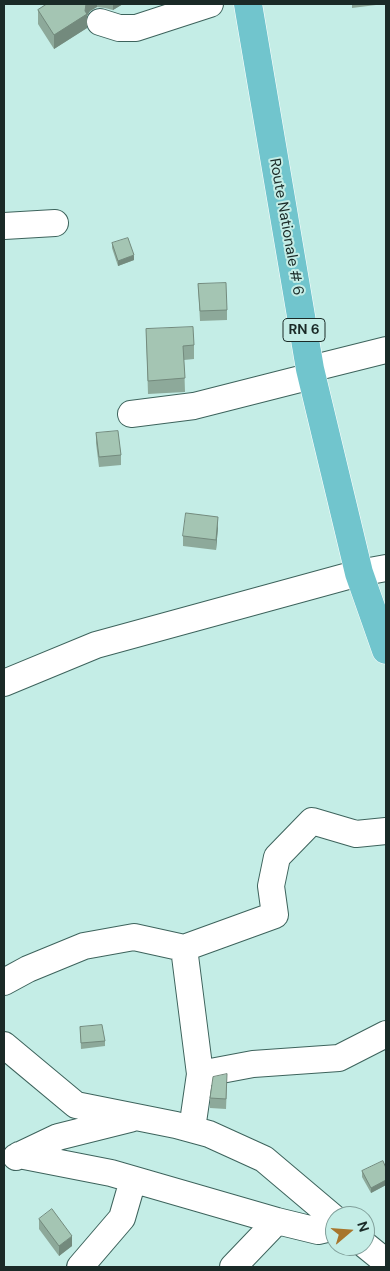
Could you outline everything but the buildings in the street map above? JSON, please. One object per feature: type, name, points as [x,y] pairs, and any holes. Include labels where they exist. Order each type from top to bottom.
[{"type":"main road","name":"Route Nationale # 6","points":[[248,4],[311,372],[359,573],[386,650]]},
{"type":"street","points":[[100,22],[119,28],[136,28],[210,4]]},
{"type":"street","points":[[4,226],[55,224]]},
{"type":"street","points":[[131,414],[194,406],[386,350]]},
{"type":"street","points":[[4,683],[96,645],[359,573],[386,568]]},
{"type":"street","points":[[4,982],[28,969],[84,946],[134,937],[184,948],[275,915],[271,886],[277,857],[312,821],[356,834],[386,831]]},
{"type":"street","points":[[184,948],[200,1074],[192,1130]]},
{"type":"street","points":[[200,1074],[253,1064],[339,1058],[386,1034]]},
{"type":"street","points":[[4,1046],[76,1105],[209,1134],[264,1160],[325,1211]]},
{"type":"street","points":[[12,1159],[58,1137],[136,1117]]},
{"type":"street","points":[[12,1159],[111,1173],[277,1221],[318,1231],[325,1229]]},
{"type":"street","points":[[80,1267],[122,1218],[133,1180]]},
{"type":"street","points":[[233,1267],[277,1221]]},
{"type":"street","points":[[375,1253],[386,1262]]}]
